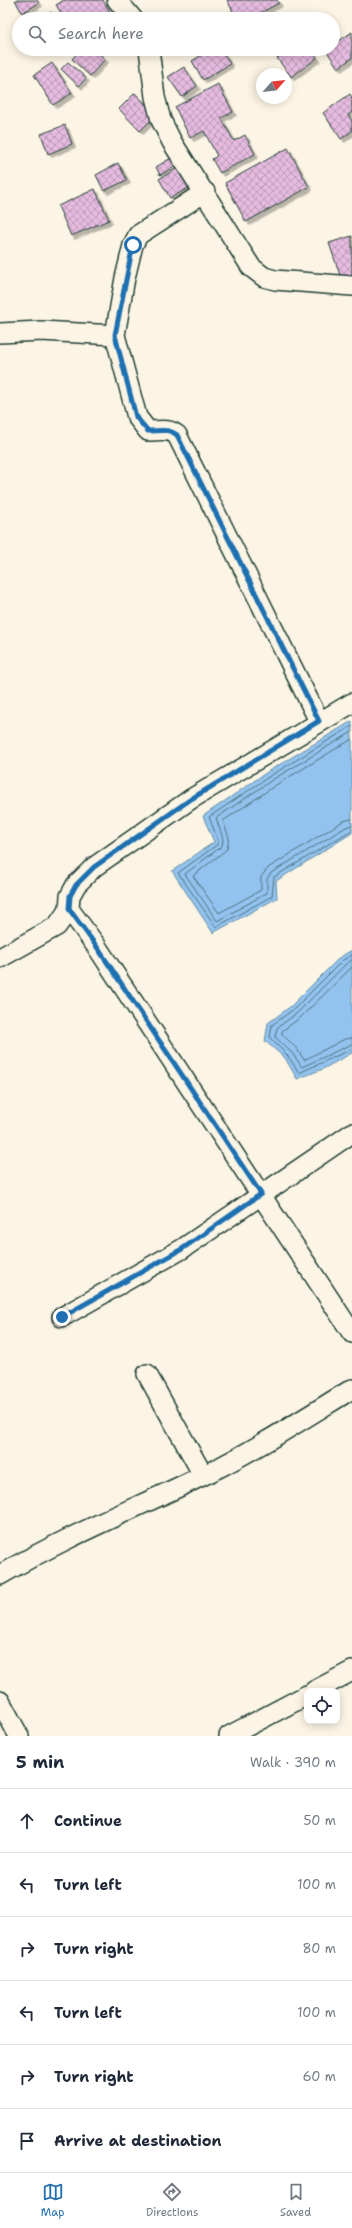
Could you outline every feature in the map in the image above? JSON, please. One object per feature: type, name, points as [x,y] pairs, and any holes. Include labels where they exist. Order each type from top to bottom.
[{"type":"street","points":[[117,0],[127,12]]},
{"type":"street","points":[[150,56],[155,97],[162,120],[172,142],[251,267],[264,277],[352,286]]},
{"type":"street","points":[[205,192],[138,235],[133,245],[125,278],[115,335],[136,417],[148,431],[166,430],[172,431],[177,435],[319,721]]},
{"type":"street","points":[[0,333],[41,331],[115,335]]},
{"type":"street","points":[[0,958],[58,926],[69,909],[70,896],[76,885],[94,867],[191,799],[319,721],[352,703]]},
{"type":"street","points":[[69,909],[97,947],[261,1194],[349,1322]]},
{"type":"street","points":[[62,1317],[182,1249],[352,1133]]},
{"type":"street","points":[[147,1374],[203,1475]]},
{"type":"street","points":[[0,1575],[46,1548],[203,1475],[282,1432],[352,1389]]},
{"type":"street","points":[[320,1688],[352,1671]]},
{"type":"street","points":[[229,1736],[304,1697]]},
{"type":"street","points":[[0,1701],[19,1736]]},
{"type":"water","points":[[352,721],[352,833],[276,881],[277,898],[213,933],[172,871],[214,842],[203,816],[267,772]]},
{"type":"water","points":[[352,950],[352,1053],[323,1069],[297,1079],[285,1058],[265,1041],[268,1023],[291,1006],[340,957]]},
{"type":"building","points":[[15,0],[37,0],[39,3],[24,12],[21,12]]},
{"type":"building","points":[[64,0],[103,0],[110,12],[60,12],[56,5]]},
{"type":"building","points":[[227,0],[277,0],[279,3],[262,12],[233,12]]},
{"type":"building","points":[[352,32],[352,58],[338,68],[330,56],[340,56],[340,40]]},
{"type":"building","points":[[75,56],[102,56],[105,59],[90,76],[72,59]]},
{"type":"building","points":[[200,56],[225,56],[230,64],[203,80],[192,61]]},
{"type":"building","points":[[280,56],[316,56],[317,58],[292,76],[292,68],[284,68],[277,58]]},
{"type":"building","points":[[68,62],[86,78],[79,86],[61,69]]},
{"type":"building","points":[[52,63],[72,93],[53,105],[34,75]]},
{"type":"building","points":[[184,67],[197,86],[182,97],[168,77]]},
{"type":"building","points":[[218,84],[233,112],[221,118],[234,141],[245,135],[255,154],[220,173],[212,159],[217,156],[204,131],[190,138],[175,107]]},
{"type":"building","points":[[135,93],[156,115],[140,131],[119,109]]},
{"type":"building","points":[[350,94],[352,98],[352,112],[348,115],[352,121],[352,131],[341,139],[323,113]]},
{"type":"building","points":[[65,125],[72,144],[48,154],[41,134]]},
{"type":"building","points":[[288,148],[309,187],[246,222],[225,183]]},
{"type":"building","points":[[176,155],[181,163],[160,175],[156,167]]},
{"type":"building","points":[[118,163],[127,180],[104,191],[96,175]]},
{"type":"building","points":[[183,165],[194,185],[170,198],[159,179]]},
{"type":"building","points":[[95,189],[109,220],[71,236],[58,206]]},
{"type":"building","points":[[352,236],[352,282],[343,284],[329,243]]},
{"type":"route","points":[[62,1317],[182,1249],[261,1194],[97,947],[69,909],[70,896],[76,885],[94,867],[191,799],[319,721],[177,435],[172,431],[166,430],[148,431],[142,426],[136,417],[115,335],[125,278],[133,245]]}]
